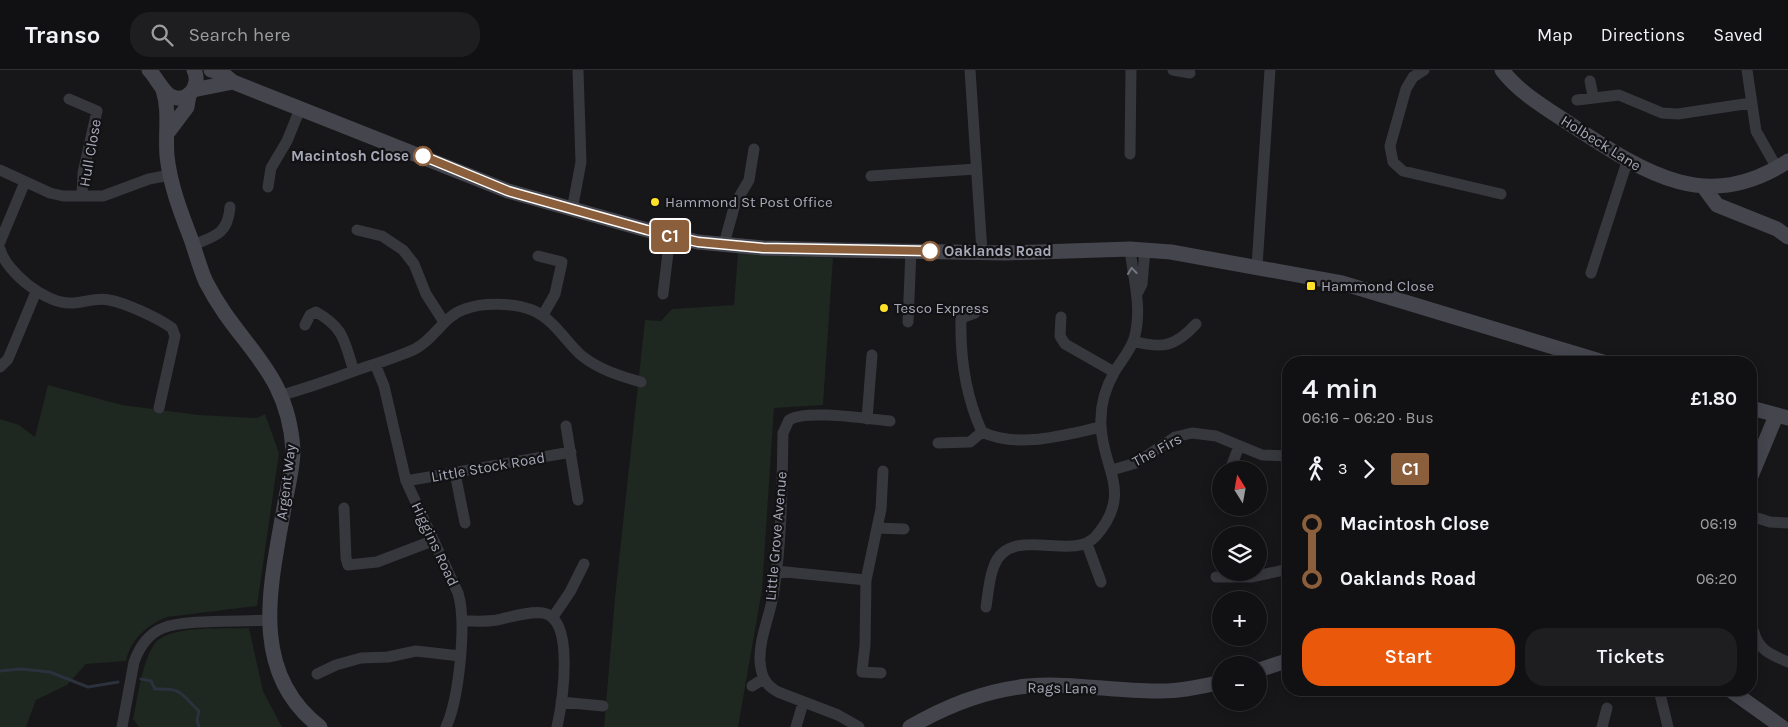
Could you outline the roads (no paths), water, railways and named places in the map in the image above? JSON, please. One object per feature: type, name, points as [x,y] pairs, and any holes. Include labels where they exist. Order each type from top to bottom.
[{"type":"street","points":[[148,70],[163,81],[167,94],[178,98],[233,82]]},
{"type":"street","points":[[169,131],[186,107],[197,80],[194,70]]},
{"type":"street","points":[[211,70],[222,73],[233,82],[508,191],[670,236],[724,244],[772,248],[982,252],[1137,249],[1257,266],[1378,293],[1583,356]]},
{"type":"street","points":[[572,210],[581,162],[578,70]]},
{"type":"street","points":[[970,70],[982,252]]},
{"type":"street","points":[[1130,154],[1131,70]]},
{"type":"street","points":[[1173,70],[1190,73]]},
{"type":"street","points":[[1257,266],[1270,70]]},
{"type":"street","points":[[1424,70],[1413,77],[1402,101],[1390,146],[1393,162],[1403,171],[1501,194]]},
{"type":"street","name":"Holbeck Lane","points":[[1502,70],[1508,78],[1546,108],[1627,162],[1654,175],[1703,186],[1723,186],[1750,180],[1783,165]]},
{"type":"street","points":[[1747,70],[1756,131],[1783,165]]},
{"type":"street","points":[[1590,80],[1593,96]]},
{"type":"street","name":"Argent Way","points":[[163,81],[167,100],[166,120],[169,131],[167,144],[170,175],[206,281],[236,330],[262,361],[282,395],[289,419],[293,453],[271,585],[268,620],[272,650],[284,683],[297,704],[320,727]]},
{"type":"street","points":[[1577,100],[1593,96],[1619,95],[1662,113],[1678,114],[1751,103]]},
{"type":"street","name":"Hull Close","points":[[69,99],[97,111],[83,173],[82,196]]},
{"type":"street","points":[[268,187],[270,168],[287,140],[300,109]]},
{"type":"street","points":[[724,244],[735,204],[749,180],[754,149]]},
{"type":"street","points":[[1590,272],[1627,162]]},
{"type":"street","points":[[0,170],[56,195],[82,196],[111,194],[149,179],[170,175]]},
{"type":"street","points":[[872,176],[976,170]]},
{"type":"street","points":[[0,242],[25,182]]},
{"type":"street","points":[[1703,186],[1717,205],[1770,226],[1788,236]]},
{"type":"street","points":[[193,245],[219,234],[225,228],[230,207]]},
{"type":"street","points":[[357,230],[382,236],[403,250],[414,264],[426,294],[444,322]]},
{"type":"street","points":[[663,294],[670,236]]},
{"type":"street","points":[[0,249],[2,256],[17,274],[36,292],[63,302],[99,298],[115,301],[172,328],[175,336],[159,408]]},
{"type":"street","points":[[986,607],[993,566],[999,557],[1009,550],[1027,545],[1071,546],[1087,544],[1100,531],[1112,508],[1115,493],[1112,470],[1101,427],[1103,400],[1114,372],[1133,341],[1137,320],[1138,292],[1134,283],[1137,249]]},
{"type":"street","points":[[908,322],[911,251]]},
{"type":"street","points":[[538,256],[562,262],[555,294],[543,315]]},
{"type":"street","points":[[0,367],[8,359],[36,292]]},
{"type":"street","points":[[282,395],[317,385],[422,345],[444,322],[458,311],[480,306],[517,306],[543,315],[582,356],[604,370],[641,382]]},
{"type":"street","points":[[306,325],[310,315],[316,312],[331,321],[340,330],[354,371]]},
{"type":"street","points":[[975,313],[960,318],[961,355],[966,383],[982,432]]},
{"type":"street","points":[[1061,317],[1060,336],[1065,344],[1114,372]]},
{"type":"street","points":[[1133,341],[1154,346],[1167,345],[1182,337],[1196,324]]},
{"type":"street","points":[[872,355],[867,419],[890,421]]},
{"type":"street","name":"Higgins Road","points":[[375,364],[384,386],[406,481],[432,541],[458,593],[463,621],[460,656],[452,712],[446,727]]},
{"type":"street","points":[[1757,410],[1782,417],[1757,465]]},
{"type":"street","name":"Little Grove Avenue","points":[[764,679],[761,649],[773,599],[776,570],[781,516],[782,433],[786,423],[792,417],[811,415],[867,419]]},
{"type":"street","points":[[566,426],[578,500]]},
{"type":"street","points":[[982,432],[1000,437],[1031,439],[1101,427]]},
{"type":"street","points":[[938,443],[970,442],[982,432]]},
{"type":"street","name":"The Firs","points":[[1112,470],[1136,463],[1175,437],[1187,433],[1207,434],[1262,455],[1282,456]]},
{"type":"street","points":[[1233,461],[1239,446]]},
{"type":"street","name":"Little Stock Road","points":[[406,481],[571,452]]},
{"type":"street","points":[[880,672],[862,672],[865,646],[866,580],[871,548],[881,509],[882,471]]},
{"type":"street","points":[[456,473],[465,523]]},
{"type":"street","points":[[344,508],[344,532],[348,564],[354,566],[376,562],[432,541]]},
{"type":"street","points":[[1757,518],[1770,522],[1788,523]]},
{"type":"street","points":[[877,528],[904,530]]},
{"type":"street","points":[[1087,544],[1101,582]]},
{"type":"street","points":[[553,617],[570,592],[584,564]]},
{"type":"street","points":[[776,570],[866,580]]},
{"type":"street","points":[[1267,574],[1282,570]]},
{"type":"street","points":[[463,621],[486,621],[538,613],[553,617],[560,625],[562,634],[562,702],[557,727]]},
{"type":"street","points":[[122,727],[134,662],[142,645],[156,632],[182,623],[268,620]]},
{"type":"street","points":[[1757,643],[1767,653],[1788,662]]},
{"type":"street","points":[[317,674],[336,665],[361,658],[388,657],[416,651],[460,656]]},
{"type":"street","points":[[1267,667],[1282,662]]},
{"type":"street","points":[[752,686],[764,679],[771,688],[804,703],[838,715],[859,727]]},
{"type":"street","name":"Rags Lane","points":[[910,727],[966,701],[1010,688],[1055,686],[1161,692],[1191,689],[1212,684]]},
{"type":"street","points":[[1660,696],[1668,727]]},
{"type":"street","points":[[1738,696],[1782,727]]},
{"type":"street","points":[[562,702],[603,706]]},
{"type":"street","points":[[796,727],[804,703]]},
{"type":"street","points":[[1602,727],[1607,708]]},
{"type":"waterway","points":[[0,671],[21,669],[50,672],[88,687],[118,682]]},
{"type":"waterway","points":[[141,679],[151,681],[155,689],[171,689],[180,693],[199,711],[197,720],[199,727]]},
{"type":"place","name":"Macintosh Close","points":[[423,156]]},
{"type":"place","name":"Hammond St Post Office","points":[[655,202]]},
{"type":"place","name":"Oaklands Road","points":[[930,251]]},
{"type":"place","name":"Hammond Close","points":[[1311,286]]},
{"type":"place","name":"Tesco Express","points":[[884,308]]}]
